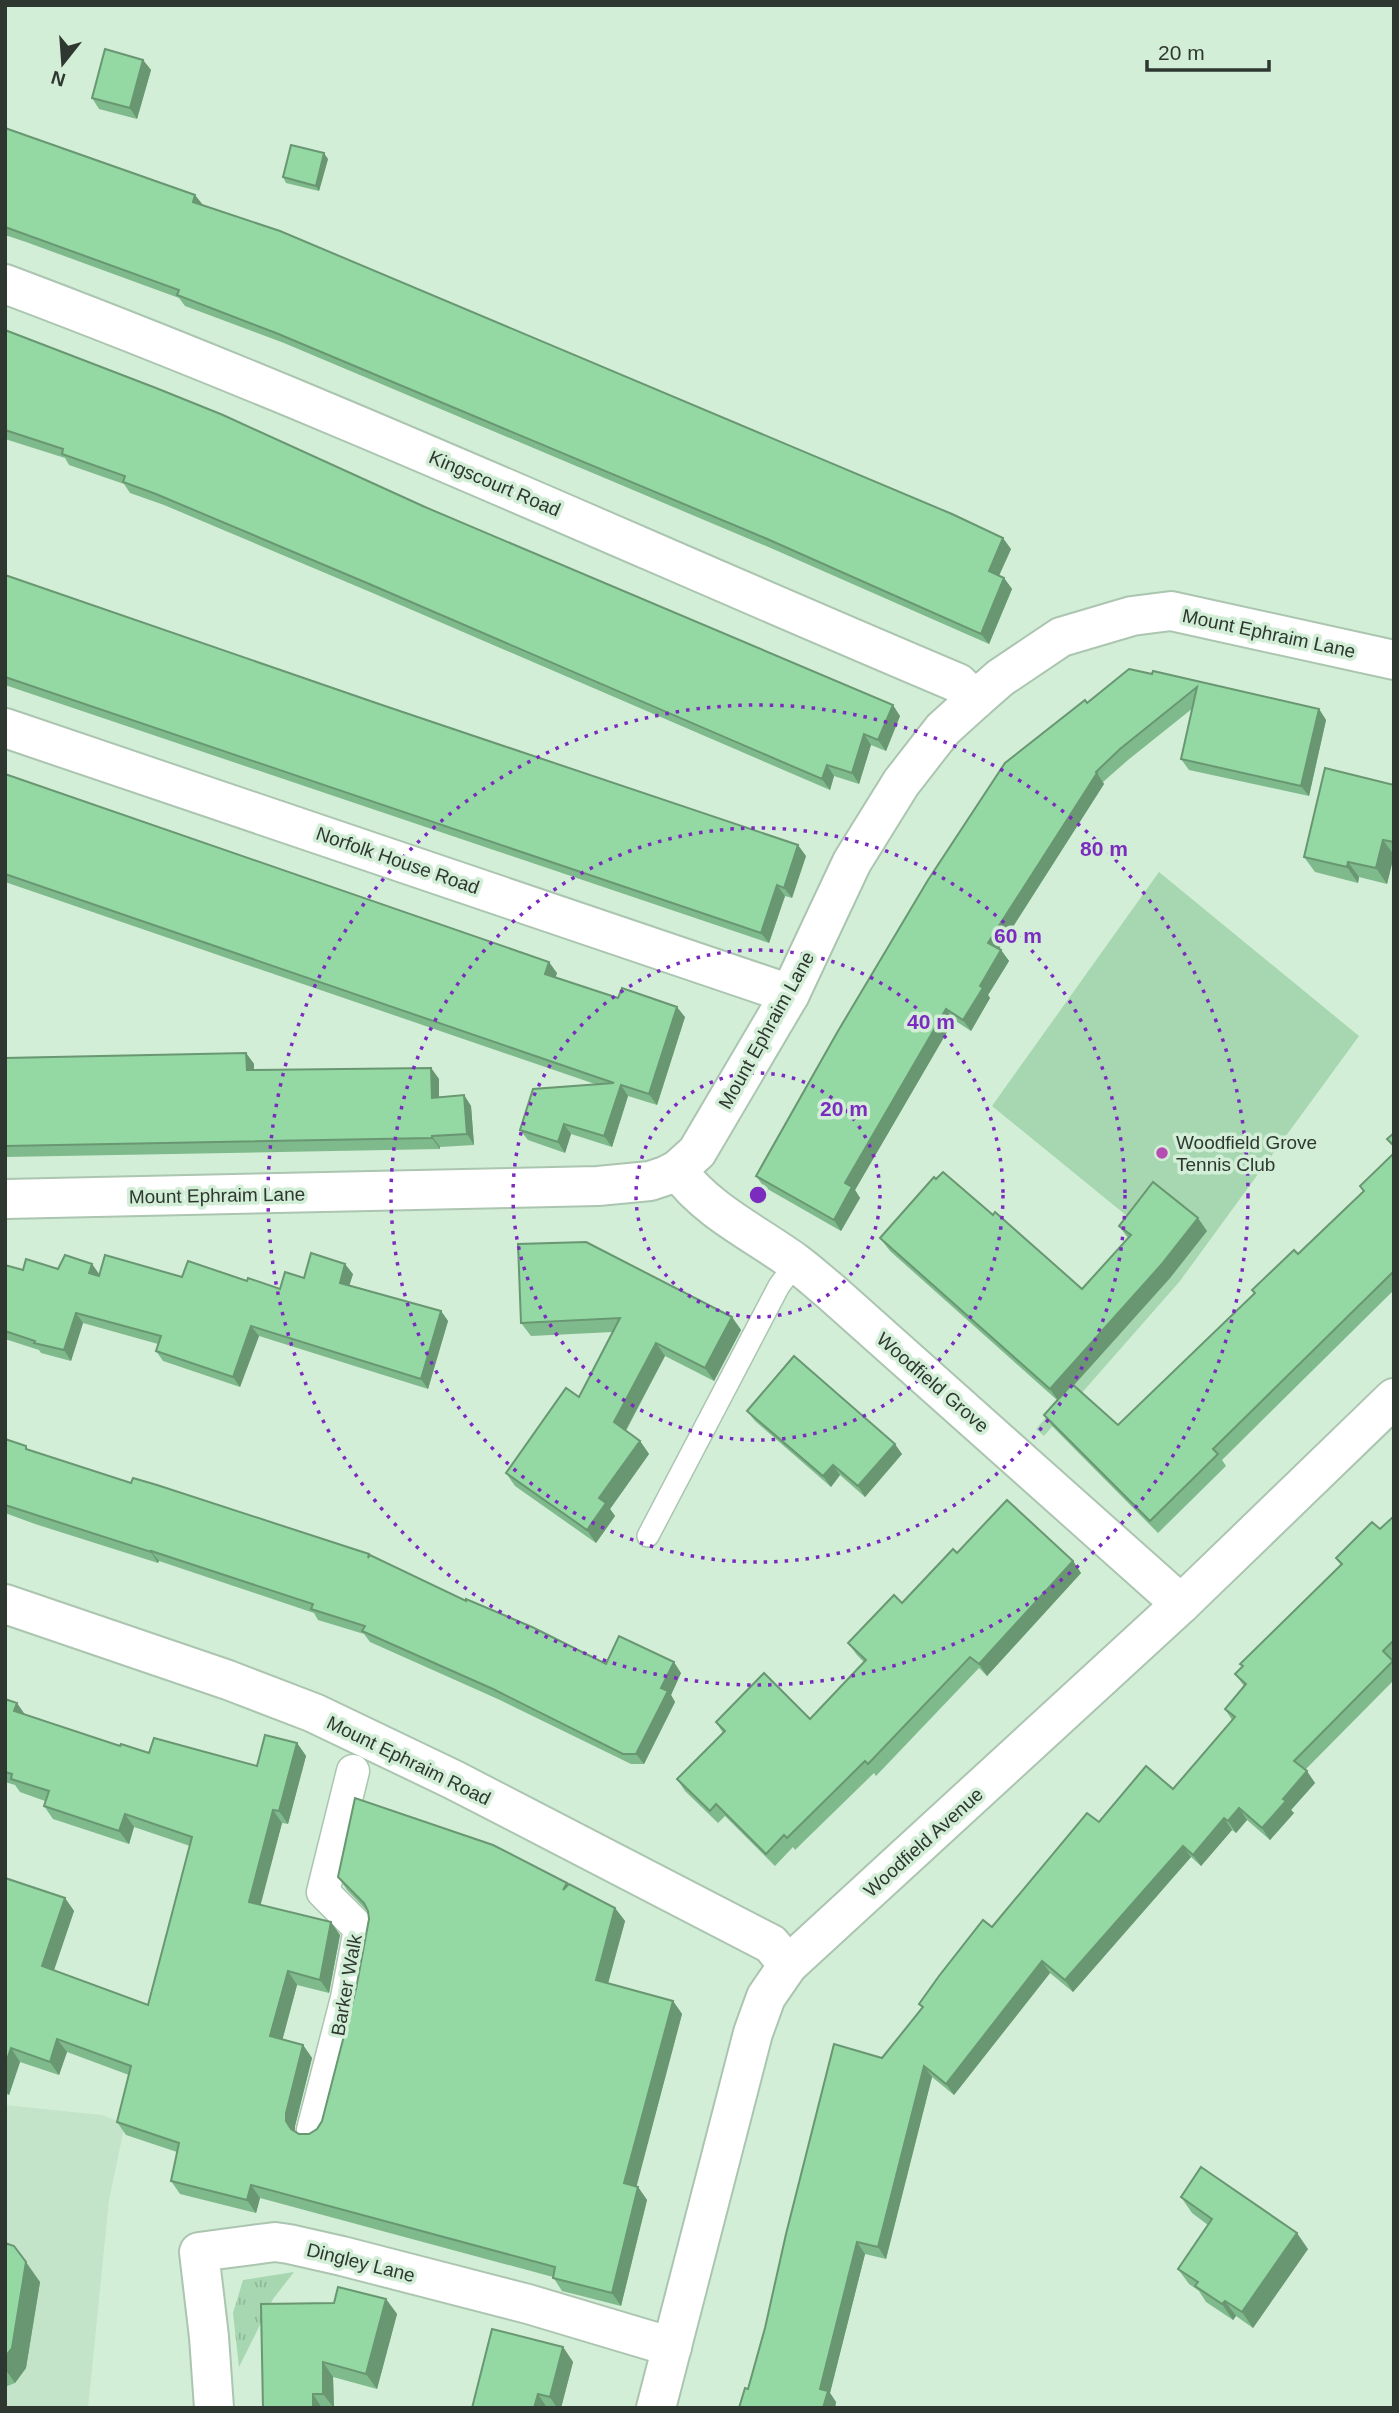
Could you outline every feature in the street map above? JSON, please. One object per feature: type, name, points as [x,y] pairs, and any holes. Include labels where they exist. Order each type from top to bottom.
[{"type":"street","name":"Kingscourt Road","points":[[5,284],[193,356],[418,449],[958,683],[975,700]]},
{"type":"street","name":"Mount Ephraim Lane","points":[[5,1199],[598,1186],[650,1181],[677,1170],[697,1152],[790,994],[852,862],[901,783],[943,729],[1000,678],[1061,637],[1132,616],[1171,611],[1394,660]]},
{"type":"street","name":"Norfolk House Road","points":[[5,728],[790,994]]},
{"type":"street","name":"Woodfield Grove","points":[[677,1170],[689,1185],[731,1221],[796,1263],[1181,1604]]},
{"type":"street","name":"Woodfield Avenue","points":[[656,2408],[759,2014],[766,1997],[788,1965],[1181,1604],[1394,1398]]},
{"type":"street","name":"Mount Ephraim Road","points":[[5,1604],[228,1680],[314,1713],[454,1780],[771,1944],[788,1965]]},
{"type":"street","name":"Barker Walk","points":[[313,2130],[347,1998],[360,1929],[323,1892],[353,1771]]},
{"type":"street","name":"Dingley Lane","points":[[214,2408],[199,2252],[259,2243],[275,2242],[342,2256],[528,2304],[672,2347]]},
{"type":"lane","points":[[648,1536],[779,1286],[796,1263]]},
{"type":"shaded area","points":[[5,2105],[102,2115],[125,2124],[109,2200],[88,2408],[5,2408]]},
{"type":"green space","name":"Woodfield Grove Tennis Club","points":[[1159,872],[1359,1036],[1180,1281],[1044,1436],[1036,1429],[1172,1274],[1128,1238],[1138,1225],[992,1106]]},
{"type":"green space","points":[[294,2272],[273,2299],[239,2367],[233,2313],[243,2280]]},
{"type":"building","points":[[105,49],[143,60],[130,108],[92,98]]},
{"type":"building","points":[[5,128],[195,195],[193,202],[280,231],[952,514],[1003,538],[989,571],[1004,578],[981,634],[765,538],[276,333],[177,295],[179,290],[5,227]]},
{"type":"building","points":[[291,145],[324,153],[316,186],[283,177]]},
{"type":"building","points":[[5,330],[223,415],[425,507],[893,705],[878,740],[864,734],[852,773],[827,765],[822,779],[367,583],[123,482],[125,476],[62,454],[63,449],[5,430]]},
{"type":"building","points":[[5,575],[798,845],[784,888],[777,885],[761,933],[5,677]]},
{"type":"building","points":[[1129,669],[1152,674],[1153,671],[1319,709],[1301,786],[1181,759],[1197,687],[1120,749],[1096,772],[988,943],[1001,950],[980,986],[983,988],[963,1020],[946,1009],[845,1183],[852,1187],[834,1220],[756,1176],[928,880],[1005,763]]},
{"type":"building","points":[[1325,768],[1394,785],[1394,842],[1383,840],[1376,868],[1348,862],[1347,867],[1304,857]]},
{"type":"building","points":[[5,774],[549,962],[545,974],[618,998],[622,988],[677,1007],[649,1094],[621,1085],[604,1136],[564,1124],[558,1142],[520,1130],[533,1089],[614,1083],[5,874]]},
{"type":"building","points":[[246,1053],[247,1070],[431,1068],[432,1098],[464,1095],[467,1134],[432,1138],[5,1146],[5,1058]]},
{"type":"building","points":[[1394,1133],[1394,1146],[1387,1139]]},
{"type":"building","points":[[1394,1153],[1394,1271],[1213,1449],[1218,1454],[1150,1521],[1044,1415],[1072,1384],[1118,1425],[1255,1293],[1252,1290],[1294,1250],[1298,1254],[1364,1191],[1360,1186]]},
{"type":"building","points":[[943,1172],[993,1215],[995,1212],[1082,1289],[1131,1235],[1119,1226],[1153,1182],[1198,1218],[1161,1265],[1050,1389],[880,1238],[934,1177],[936,1179]]},
{"type":"building","points":[[586,1242],[732,1317],[705,1368],[656,1343],[614,1422],[640,1441],[599,1498],[606,1503],[587,1530],[506,1473],[566,1388],[579,1397],[620,1318],[521,1323],[518,1244]]},
{"type":"building","points":[[311,1253],[345,1264],[340,1283],[441,1311],[421,1379],[251,1326],[233,1377],[156,1351],[161,1336],[76,1313],[64,1350],[34,1343],[35,1341],[5,1331],[5,1265],[23,1270],[26,1259],[58,1269],[65,1255],[92,1264],[89,1273],[99,1276],[105,1255],[182,1277],[188,1261],[280,1289],[285,1272],[304,1278]]},
{"type":"building","points":[[794,1356],[895,1444],[858,1486],[833,1465],[823,1476],[747,1411]]},
{"type":"building","points":[[5,1439],[26,1446],[26,1449],[131,1483],[133,1478],[157,1485],[369,1554],[368,1558],[370,1555],[466,1601],[532,1627],[606,1664],[619,1636],[674,1662],[661,1688],[668,1691],[636,1754],[623,1754],[493,1689],[362,1631],[365,1626],[311,1609],[313,1604],[5,1505]]},
{"type":"building","points":[[1007,1500],[1073,1561],[979,1664],[970,1657],[868,1764],[865,1761],[787,1838],[784,1835],[766,1854],[716,1804],[710,1811],[677,1779],[725,1731],[716,1722],[764,1673],[810,1719],[866,1660],[848,1643],[894,1595],[902,1603],[953,1549],[957,1553]]},
{"type":"building","points":[[1394,1516],[1394,1640],[1383,1651],[1393,1661],[1294,1761],[1307,1771],[1283,1799],[1286,1801],[1262,1828],[1239,1808],[1228,1821],[1224,1818],[1193,1855],[1183,1846],[1065,1980],[1042,1961],[946,2084],[924,2066],[878,2247],[857,2242],[820,2389],[828,2391],[823,2408],[739,2408],[745,2388],[748,2389],[765,2328],[834,2044],[882,2058],[923,2007],[919,2004],[983,1920],[992,1927],[1087,1813],[1099,1822],[1146,1766],[1173,1789],[1235,1717],[1225,1709],[1246,1684],[1235,1674],[1243,1666],[1240,1664],[1342,1564],[1336,1558],[1372,1522],[1380,1529]]},
{"type":"building","points":[[5,1699],[17,1703],[14,1711],[149,1753],[154,1738],[257,1766],[265,1735],[297,1743],[279,1811],[273,1810],[249,1902],[331,1922],[320,1980],[288,1971],[270,2036],[303,2045],[286,2113],[286,2121],[291,2129],[299,2134],[309,2134],[317,2129],[322,2121],[356,1989],[369,1919],[364,1903],[338,1877],[355,1798],[493,1845],[567,1883],[563,1890],[569,1884],[615,1908],[596,1980],[673,2001],[624,2183],[638,2187],[612,2293],[553,2278],[555,2267],[251,2185],[247,2200],[171,2181],[179,2143],[117,2122],[131,2066],[57,2039],[50,2062],[11,2048],[5,2066],[5,1878],[65,1898],[42,1966],[148,2005],[192,1837],[125,1814],[119,1831],[44,1806],[49,1791],[11,1779],[12,1774],[5,1772]]},
{"type":"building","points":[[1201,2167],[1297,2233],[1242,2312],[1225,2301],[1222,2304],[1195,2286],[1198,2282],[1178,2269],[1212,2219],[1181,2197]]},
{"type":"building","points":[[5,2243],[14,2246],[26,2262],[12,2348],[5,2357]]},
{"type":"building","points":[[338,2287],[386,2299],[366,2374],[323,2362],[323,2394],[313,2394],[313,2408],[263,2408],[261,2304],[334,2303]]},
{"type":"building","points":[[492,2329],[563,2347],[550,2397],[538,2394],[534,2408],[472,2408]]},
{"type":"place","name":"Woodfield Grove Tennis Club","points":[[1162,1153]]}]
